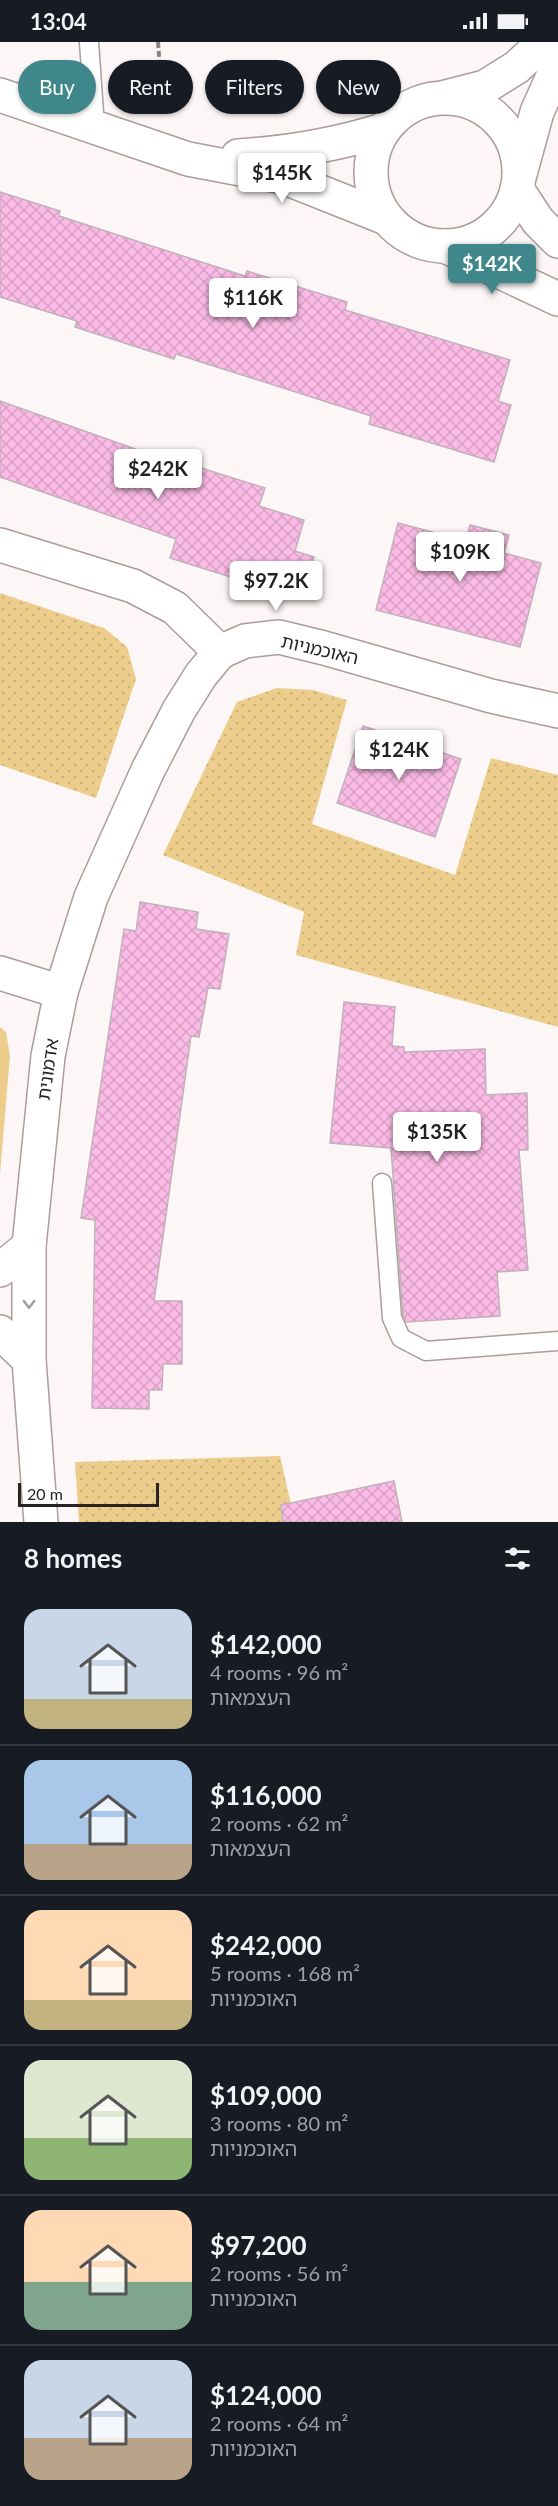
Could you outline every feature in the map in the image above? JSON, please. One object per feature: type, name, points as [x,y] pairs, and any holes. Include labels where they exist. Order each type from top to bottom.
[{"type":"street","points":[[386,218],[376,198],[371,176],[373,152],[383,130],[400,112],[422,101],[484,87],[517,67],[544,42]]},
{"type":"street","points":[[0,95],[177,155],[283,177],[386,218],[403,233],[423,243],[446,246],[467,243],[488,233],[504,217],[518,181],[537,112],[558,65]]},
{"type":"street","points":[[446,97],[470,102],[491,113],[507,130],[516,151],[518,181],[538,221],[558,240]]},
{"type":"street","points":[[177,155],[281,153],[354,139],[383,130]]},
{"type":"street","points":[[446,246],[558,299]]},
{"type":"street","points":[[0,544],[133,586],[175,608],[220,652]]},
{"type":"street","name":"האוכמניות","points":[[220,652],[246,641],[279,637],[490,696],[558,711]]},
{"type":"street","name":"אדמונית","points":[[42,1522],[29,1360],[29,1246],[48,1056],[61,992],[92,897],[143,781],[179,710],[201,675],[220,652]]},
{"type":"street","points":[[0,973],[61,992]]},
{"type":"street","points":[[0,1270],[29,1246]]},
{"type":"street","points":[[0,1332],[29,1360]]},
{"type":"lane","points":[[89,42],[94,128]]},
{"type":"lane","points":[[382,1183],[392,1318],[401,1338],[426,1351],[558,1341]]},
{"type":"path","points":[[158,42],[177,155]]},
{"type":"shaded area","points":[[0,593],[104,628],[127,647],[136,679],[96,798],[0,765]]},
{"type":"shaded area","points":[[277,688],[313,690],[347,700],[312,824],[455,875],[491,758],[558,775],[558,1027],[296,955],[304,912],[163,855],[237,702]]},
{"type":"shaded area","points":[[0,1027],[6,1032],[10,1056],[0,1174]]},
{"type":"shaded area","points":[[280,1456],[295,1522],[79,1522],[75,1462]]},
{"type":"building","points":[[0,192],[60,211],[59,216],[245,276],[247,271],[347,302],[345,310],[510,360],[498,401],[511,405],[494,462],[369,424],[371,416],[176,354],[174,359],[75,327],[77,321],[0,297]]},
{"type":"building","points":[[0,401],[197,471],[198,467],[265,488],[259,506],[304,520],[295,551],[314,557],[301,599],[170,558],[176,539],[0,477]]},
{"type":"building","points":[[398,523],[466,541],[470,525],[509,535],[504,553],[541,563],[520,647],[376,610]]},
{"type":"building","points":[[363,726],[461,759],[435,837],[337,803]]},
{"type":"building","points":[[140,902],[198,912],[196,929],[229,934],[220,989],[208,988],[199,1037],[191,1036],[154,1301],[182,1301],[182,1364],[163,1364],[162,1390],[149,1390],[149,1409],[92,1408],[95,1220],[81,1218],[124,929],[136,931]]},
{"type":"building","points":[[344,1002],[395,1007],[392,1046],[404,1047],[404,1052],[485,1049],[486,1095],[527,1093],[528,1150],[519,1150],[528,1270],[497,1272],[500,1316],[406,1322],[403,1315],[391,1148],[330,1143]]},
{"type":"building","points":[[394,1481],[402,1522],[283,1522],[281,1505]]}]
